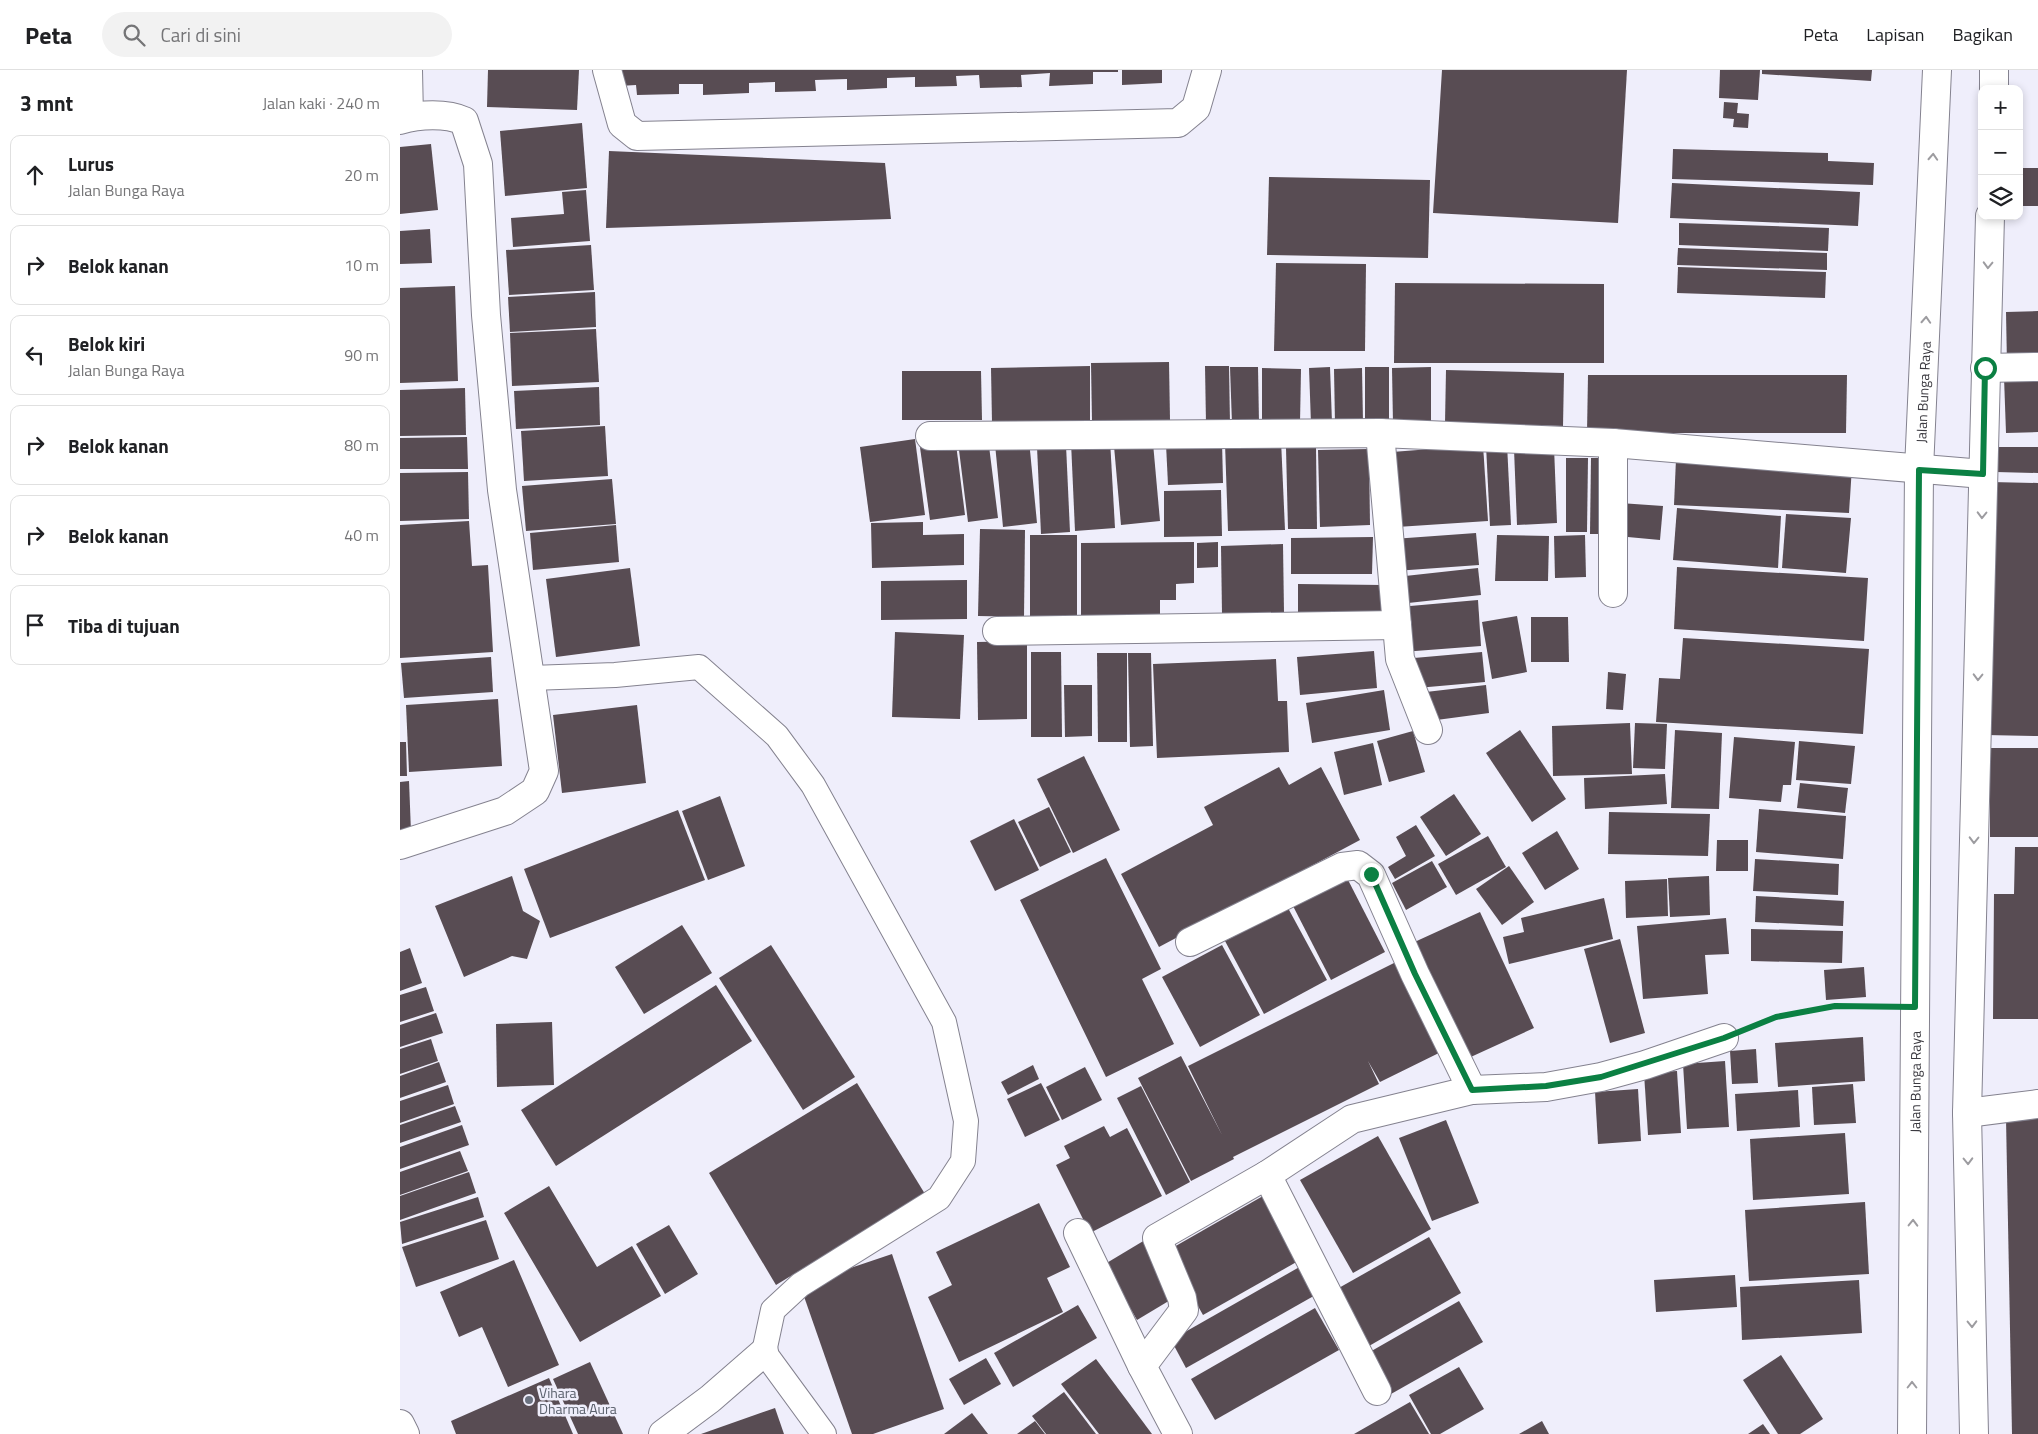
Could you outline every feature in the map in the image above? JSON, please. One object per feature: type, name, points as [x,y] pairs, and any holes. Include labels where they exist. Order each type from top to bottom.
[{"type":"street","points":[[400,845],[506,811],[535,791],[544,771],[502,490],[486,315],[478,164],[464,121],[454,116],[404,119],[408,70]]},
{"type":"street","points":[[607,70],[622,124],[637,136],[1178,123],[1196,108],[1207,70]]},
{"type":"street","name":"Jalan Bunga Raya","points":[[1912,1434],[1919,470],[1937,70]]},
{"type":"street","points":[[1994,70],[1994,85]]},
{"type":"street","points":[[1974,1434],[1967,1113],[1990,220]]},
{"type":"street","points":[[1985,368],[2038,367]]},
{"type":"street","points":[[930,436],[1380,433],[1613,443],[1983,474]]},
{"type":"street","points":[[1380,433],[1400,658],[1428,730]]},
{"type":"street","points":[[1612,593],[1613,443]]},
{"type":"street","points":[[997,631],[1397,625]]},
{"type":"street","points":[[1190,942],[1342,867],[1358,865],[1371,874],[1415,974],[1472,1090]]},
{"type":"street","points":[[1142,1366],[1184,1310],[1182,1298],[1156,1238],[1267,1175],[1352,1119],[1472,1090],[1546,1086],[1601,1077],[1724,1038]]},
{"type":"street","points":[[1967,1113],[2038,1104]]},
{"type":"street","points":[[1267,1175],[1377,1392]]},
{"type":"street","points":[[1078,1233],[1142,1366],[1178,1434]]},
{"type":"street","points":[[663,1434],[710,1399],[764,1352]]},
{"type":"street","points":[[400,1424],[405,1434]]},
{"type":"lane","points":[[531,678],[615,675],[699,667],[777,736],[813,785],[944,1022],[966,1121],[962,1161],[939,1198],[800,1285],[773,1310],[764,1352],[824,1434]]},
{"type":"path","points":[[1724,1038],[1776,1017],[1835,1006],[1915,1007]]},
{"type":"building","points":[[488,70],[579,70],[577,110],[487,107]]},
{"type":"building","points":[[618,70],[1118,70],[1118,72],[1093,72],[1093,84],[1049,86],[1050,73],[1021,75],[1022,87],[980,88],[979,75],[956,76],[957,86],[915,87],[915,77],[887,78],[887,88],[847,90],[847,79],[815,80],[816,91],[775,92],[775,82],[749,83],[749,93],[703,95],[703,84],[679,84],[679,94],[637,95],[636,85],[619,86]]},
{"type":"building","points":[[1122,70],[1162,70],[1162,83],[1122,85]]},
{"type":"building","points":[[1442,70],[1627,70],[1618,223],[1433,213]]},
{"type":"building","points":[[1720,70],[1760,70],[1758,100],[1719,98]]},
{"type":"building","points":[[1762,70],[1872,70],[1871,81],[1762,74]]},
{"type":"building","points":[[1724,102],[1738,103],[1737,113],[1749,114],[1748,128],[1733,127],[1734,119],[1723,118]]},
{"type":"building","points":[[582,123],[587,188],[505,196],[500,131]]},
{"type":"building","points":[[431,144],[438,210],[400,214],[400,147]]},
{"type":"building","points":[[1673,149],[1828,153],[1828,161],[1874,163],[1873,185],[1672,179]]},
{"type":"building","points":[[609,151],[885,163],[891,219],[606,228]]},
{"type":"building","points":[[2023,168],[2038,168],[2038,206],[2023,206]]},
{"type":"building","points":[[1269,177],[1430,180],[1428,258],[1267,255]]},
{"type":"building","points":[[1672,183],[1860,192],[1858,226],[1670,218]]},
{"type":"building","points":[[586,190],[590,241],[513,247],[511,218],[564,214],[562,192]]},
{"type":"building","points":[[1679,223],[1829,228],[1828,251],[1679,245]]},
{"type":"building","points":[[430,229],[432,263],[400,264],[400,231]]},
{"type":"building","points":[[591,245],[594,290],[509,295],[506,250]]},
{"type":"building","points":[[1678,248],[1827,253],[1827,270],[1677,265]]},
{"type":"building","points":[[1276,263],[1366,264],[1365,351],[1274,351]]},
{"type":"building","points":[[1678,267],[1826,272],[1825,298],[1677,293]]},
{"type":"building","points":[[1395,283],[1604,284],[1604,363],[1394,363]]},
{"type":"building","points":[[455,286],[458,381],[400,383],[400,288]]},
{"type":"building","points":[[595,292],[596,327],[510,332],[508,297]]},
{"type":"building","points":[[2038,311],[2038,364],[2007,365],[2006,312]]},
{"type":"building","points":[[596,329],[599,382],[512,386],[510,333]]},
{"type":"building","points":[[1169,362],[1170,420],[1092,422],[1091,363]]},
{"type":"building","points":[[1090,366],[1090,421],[992,423],[991,368]]},
{"type":"building","points":[[1205,366],[1229,366],[1230,424],[1206,424]]},
{"type":"building","points":[[1230,367],[1258,367],[1259,423],[1232,424]]},
{"type":"building","points":[[1330,367],[1332,423],[1311,424],[1309,368]]},
{"type":"building","points":[[1365,367],[1389,367],[1389,423],[1365,423]]},
{"type":"building","points":[[1431,367],[1431,423],[1393,424],[1392,368]]},
{"type":"building","points":[[1262,368],[1301,369],[1300,423],[1262,422]]},
{"type":"building","points":[[1362,368],[1363,423],[1335,424],[1334,369]]},
{"type":"building","points":[[1446,370],[1564,373],[1563,426],[1445,423]]},
{"type":"building","points":[[902,371],[981,371],[982,420],[902,420]]},
{"type":"building","points":[[1588,375],[1847,375],[1846,433],[1587,433]]},
{"type":"building","points":[[2038,376],[2038,432],[2006,433],[2004,377]]},
{"type":"building","points":[[599,387],[600,425],[516,429],[514,391]]},
{"type":"building","points":[[465,388],[466,435],[400,436],[400,390]]},
{"type":"building","points":[[605,426],[608,476],[524,481],[521,431]]},
{"type":"building","points":[[955,436],[965,515],[930,520],[919,440]]},
{"type":"building","points":[[467,437],[468,469],[400,469],[400,438]]},
{"type":"building","points":[[988,438],[998,518],[968,522],[958,442]]},
{"type":"building","points":[[915,439],[925,515],[870,522],[860,447]]},
{"type":"building","points":[[1029,440],[1037,523],[1003,527],[995,444]]},
{"type":"building","points":[[1110,440],[1115,528],[1075,531],[1071,442]]},
{"type":"building","points":[[1281,440],[1285,530],[1228,531],[1225,443]]},
{"type":"building","points":[[1222,441],[1223,483],[1168,485],[1166,444]]},
{"type":"building","points":[[1153,443],[1160,521],[1121,525],[1114,446]]},
{"type":"building","points":[[1507,444],[1511,525],[1490,526],[1486,445]]},
{"type":"building","points":[[1066,445],[1070,532],[1041,534],[1037,447]]},
{"type":"building","points":[[1483,445],[1488,521],[1397,527],[1392,452]]},
{"type":"building","points":[[1316,447],[1317,529],[1288,529],[1286,448]]},
{"type":"building","points":[[1554,447],[1557,523],[1517,525],[1514,449]]},
{"type":"building","points":[[1997,447],[2038,447],[2038,473],[1996,472]]},
{"type":"building","points":[[1369,449],[1370,525],[1320,527],[1318,450]]},
{"type":"building","points":[[1566,458],[1588,458],[1587,532],[1566,532]]},
{"type":"building","points":[[1591,458],[1612,458],[1611,534],[1590,534]]},
{"type":"building","points":[[1676,459],[1852,467],[1849,513],[1674,505]]},
{"type":"building","points":[[468,472],[469,519],[400,521],[400,473]]},
{"type":"building","points":[[612,479],[616,524],[526,531],[522,486]]},
{"type":"building","points":[[1991,482],[2038,483],[2038,736],[1986,735]]},
{"type":"building","points":[[1221,490],[1222,536],[1164,537],[1164,491]]},
{"type":"building","points":[[1620,503],[1663,506],[1660,540],[1617,536]]},
{"type":"building","points":[[1677,508],[1781,516],[1778,568],[1673,560]]},
{"type":"building","points":[[1786,514],[1851,518],[1846,573],[1782,568]]},
{"type":"building","points":[[469,521],[472,566],[488,565],[493,652],[400,658],[400,525]]},
{"type":"building","points":[[923,522],[923,535],[964,534],[964,565],[872,568],[871,523]]},
{"type":"building","points":[[616,525],[619,562],[533,570],[530,533]]},
{"type":"building","points":[[980,529],[1025,530],[1024,617],[978,616]]},
{"type":"building","points":[[1476,533],[1479,565],[1395,571],[1393,539]]},
{"type":"building","points":[[1030,535],[1077,535],[1077,617],[1030,617]]},
{"type":"building","points":[[1497,535],[1549,536],[1548,581],[1495,581]]},
{"type":"building","points":[[1585,535],[1586,577],[1555,578],[1554,536]]},
{"type":"building","points":[[1373,537],[1372,574],[1291,574],[1291,538]]},
{"type":"building","points":[[1194,542],[1194,583],[1176,584],[1176,600],[1160,600],[1160,615],[1081,615],[1081,543]]},
{"type":"building","points":[[1218,542],[1218,567],[1197,568],[1197,543]]},
{"type":"building","points":[[1283,544],[1284,613],[1222,614],[1221,546]]},
{"type":"building","points":[[1677,567],[1868,578],[1864,641],[1674,629]]},
{"type":"building","points":[[630,568],[640,646],[556,657],[546,579]]},
{"type":"building","points":[[1478,568],[1481,595],[1399,604],[1396,577]]},
{"type":"building","points":[[967,580],[967,619],[881,620],[881,581]]},
{"type":"building","points":[[1298,584],[1382,585],[1382,620],[1298,619]]},
{"type":"building","points":[[1478,600],[1481,646],[1402,652],[1399,607]]},
{"type":"building","points":[[1517,616],[1527,672],[1492,679],[1482,622]]},
{"type":"building","points":[[1531,617],[1568,617],[1569,662],[1531,662]]},
{"type":"building","points":[[895,632],[964,635],[960,719],[892,717]]},
{"type":"building","points":[[1683,638],[1869,649],[1863,734],[1656,722],[1659,678],[1680,679]]},
{"type":"building","points":[[1027,641],[1027,719],[978,720],[977,642]]},
{"type":"building","points":[[1374,651],[1377,688],[1300,695],[1297,657]]},
{"type":"building","points":[[1031,652],[1061,652],[1062,737],[1031,737]]},
{"type":"building","points":[[1482,652],[1485,682],[1417,688],[1414,658]]},
{"type":"building","points":[[1097,653],[1127,653],[1127,742],[1098,742]]},
{"type":"building","points":[[1128,653],[1151,653],[1153,746],[1130,747]]},
{"type":"building","points":[[491,657],[493,692],[404,698],[401,663]]},
{"type":"building","points":[[1276,659],[1278,701],[1287,701],[1289,752],[1157,758],[1153,664]]},
{"type":"building","points":[[1608,672],[1626,674],[1623,710],[1606,709]]},
{"type":"building","points":[[1064,685],[1092,685],[1092,736],[1065,737]]},
{"type":"building","points":[[1486,685],[1489,713],[1429,721],[1426,692]]},
{"type":"building","points":[[1384,690],[1390,730],[1312,743],[1306,703]]},
{"type":"building","points":[[498,699],[502,766],[409,772],[406,705]]},
{"type":"building","points":[[637,705],[646,783],[562,793],[553,715]]},
{"type":"building","points":[[1630,723],[1632,774],[1553,776],[1552,726]]},
{"type":"building","points":[[1635,723],[1667,724],[1665,769],[1633,768]]},
{"type":"building","points":[[1520,730],[1566,799],[1532,822],[1486,753]]},
{"type":"building","points":[[1675,730],[1722,733],[1719,809],[1671,808]]},
{"type":"building","points":[[1413,731],[1425,772],[1389,782],[1377,741]]},
{"type":"building","points":[[1734,737],[1795,742],[1791,785],[1783,785],[1781,802],[1729,798]]},
{"type":"building","points":[[1799,741],[1855,746],[1851,784],[1796,780]]},
{"type":"building","points":[[400,742],[406,742],[407,776],[400,776]]},
{"type":"building","points":[[1373,743],[1382,785],[1344,795],[1334,752]]},
{"type":"building","points":[[1990,748],[2038,748],[2038,837],[1990,837]]},
{"type":"building","points":[[1084,756],[1120,830],[1073,853],[1037,779]]},
{"type":"building","points":[[1279,767],[1289,785],[1321,767],[1360,840],[1159,947],[1121,874],[1213,825],[1204,807]]},
{"type":"building","points":[[1665,774],[1667,804],[1585,809],[1584,778]]},
{"type":"building","points":[[409,781],[411,832],[400,833],[400,782]]},
{"type":"building","points":[[1800,783],[1848,788],[1845,813],[1797,808]]},
{"type":"building","points":[[1454,794],[1481,834],[1446,856],[1420,817]]},
{"type":"building","points":[[720,796],[745,866],[708,880],[682,811]]},
{"type":"building","points":[[1049,807],[1071,852],[1040,867],[1018,822]]},
{"type":"building","points":[[1759,809],[1846,816],[1843,859],[1756,852]]},
{"type":"building","points":[[678,810],[705,880],[550,938],[524,869]]},
{"type":"building","points":[[1609,812],[1710,814],[1708,856],[1608,854]]},
{"type":"building","points":[[1014,819],[1039,870],[995,891],[970,841]]},
{"type":"building","points":[[1416,825],[1435,856],[1395,879],[1388,867],[1406,856],[1396,837]]},
{"type":"building","points":[[1557,831],[1579,869],[1545,890],[1522,853]]},
{"type":"building","points":[[1488,836],[1506,867],[1456,895],[1438,864]]},
{"type":"building","points":[[1717,840],[1748,840],[1748,871],[1716,871]]},
{"type":"building","points":[[2015,847],[2038,847],[2038,1019],[1993,1019],[1994,894],[2014,894]]},
{"type":"building","points":[[1106,858],[1161,969],[1142,979],[1174,1044],[1106,1077],[1020,900]]},
{"type":"building","points":[[1755,859],[1839,864],[1838,895],[1753,891]]},
{"type":"building","points":[[1432,861],[1447,887],[1406,910],[1392,883]]},
{"type":"building","points":[[1509,866],[1534,902],[1502,925],[1476,889]]},
{"type":"building","points":[[512,876],[523,911],[540,921],[527,959],[512,956],[464,977],[435,906]]},
{"type":"building","points":[[1709,876],[1710,915],[1670,917],[1668,878]]},
{"type":"building","points":[[1347,878],[1385,952],[1331,980],[1293,906]]},
{"type":"building","points":[[1667,879],[1668,916],[1626,918],[1625,881]]},
{"type":"building","points":[[1756,896],[1844,901],[1843,926],[1755,922]]},
{"type":"building","points":[[1604,898],[1613,939],[1509,964],[1503,937],[1524,932],[1521,918]]},
{"type":"building","points":[[1288,908],[1327,980],[1264,1014],[1225,941]]},
{"type":"building","points":[[1480,912],[1534,1028],[1462,1061],[1408,945]]},
{"type":"building","points":[[1726,918],[1729,954],[1705,955],[1708,994],[1643,999],[1637,926]]},
{"type":"building","points":[[682,925],[712,973],[644,1014],[615,967]]},
{"type":"building","points":[[1751,929],[1843,931],[1842,963],[1751,961]]},
{"type":"building","points":[[1620,939],[1645,1033],[1610,1043],[1584,949]]},
{"type":"building","points":[[771,945],[855,1077],[803,1110],[719,978]]},
{"type":"building","points":[[1222,945],[1260,1015],[1200,1047],[1162,977]]},
{"type":"building","points":[[410,948],[422,983],[400,991],[400,952]]},
{"type":"building","points":[[1400,960],[1445,1050],[1380,1082],[1368,1061],[1379,1084],[1233,1157],[1234,1159],[1191,1181],[1138,1078],[1181,1056],[1222,1135],[1188,1066]]},
{"type":"building","points":[[1864,967],[1866,997],[1826,1000],[1824,970]]},
{"type":"building","points":[[716,985],[752,1041],[556,1166],[521,1110]]},
{"type":"building","points":[[426,987],[434,1011],[400,1022],[400,995]]},
{"type":"building","points":[[436,1013],[443,1033],[400,1047],[400,1025]]},
{"type":"building","points":[[552,1022],[554,1085],[497,1087],[496,1024]]},
{"type":"building","points":[[1863,1037],[1865,1081],[1778,1087],[1775,1043]]},
{"type":"building","points":[[431,1039],[438,1061],[400,1074],[400,1049]]},
{"type":"building","points":[[1756,1049],[1758,1083],[1732,1084],[1730,1051]]},
{"type":"building","points":[[1725,1061],[1729,1127],[1687,1129],[1683,1064]]},
{"type":"building","points":[[439,1062],[446,1082],[400,1098],[400,1076]]},
{"type":"building","points":[[1033,1065],[1039,1079],[1008,1095],[1001,1082]]},
{"type":"building","points":[[1085,1067],[1102,1100],[1062,1120],[1046,1087]]},
{"type":"building","points":[[1677,1071],[1681,1133],[1648,1135],[1644,1073]]},
{"type":"building","points":[[857,1083],[925,1194],[776,1285],[709,1173]]},
{"type":"building","points":[[1041,1083],[1060,1120],[1025,1137],[1007,1099]]},
{"type":"building","points":[[1853,1084],[1856,1123],[1814,1125],[1812,1087]]},
{"type":"building","points":[[448,1085],[454,1104],[400,1123],[400,1101]]},
{"type":"building","points":[[1141,1086],[1190,1182],[1166,1195],[1117,1098]]},
{"type":"building","points":[[1638,1089],[1641,1141],[1598,1144],[1595,1092]]},
{"type":"building","points":[[1798,1090],[1800,1127],[1737,1131],[1735,1094]]},
{"type":"building","points":[[455,1106],[461,1122],[400,1143],[400,1125]]},
{"type":"building","points":[[2038,1117],[2038,1434],[2012,1434],[2006,1118]]},
{"type":"building","points":[[1446,1120],[1479,1203],[1432,1221],[1399,1138]]},
{"type":"building","points":[[462,1125],[469,1145],[400,1169],[400,1147]]},
{"type":"building","points":[[1104,1126],[1110,1137],[1127,1128],[1162,1196],[1090,1233],[1056,1165],[1070,1158],[1064,1146]]},
{"type":"building","points":[[1845,1133],[1849,1194],[1753,1200],[1750,1139]]},
{"type":"building","points":[[1378,1136],[1431,1229],[1353,1273],[1300,1180]]},
{"type":"building","points":[[460,1151],[468,1171],[400,1195],[400,1172]]},
{"type":"building","points":[[469,1172],[476,1193],[400,1220],[400,1196]]},
{"type":"building","points":[[549,1186],[597,1267],[632,1246],[661,1296],[580,1342],[504,1213]]},
{"type":"building","points":[[1263,1196],[1300,1260],[1203,1315],[1167,1251]]},
{"type":"building","points":[[478,1197],[484,1217],[402,1244],[400,1222]]},
{"type":"building","points":[[1865,1202],[1869,1274],[1749,1281],[1745,1210]]},
{"type":"building","points":[[1039,1203],[1070,1267],[1047,1278],[1063,1312],[959,1362],[928,1297],[952,1285],[936,1252]]},
{"type":"building","points":[[486,1220],[499,1259],[416,1287],[402,1247]]},
{"type":"building","points":[[669,1225],[698,1274],[665,1294],[636,1244]]},
{"type":"building","points":[[1429,1237],[1461,1293],[1369,1346],[1337,1289]]},
{"type":"building","points":[[1145,1240],[1177,1296],[1137,1320],[1105,1264]]},
{"type":"building","points":[[892,1254],[944,1409],[873,1434],[852,1434],[800,1285]]},
{"type":"building","points":[[514,1260],[559,1365],[508,1387],[482,1327],[459,1337],[440,1292]]},
{"type":"building","points":[[1303,1265],[1319,1293],[1186,1368],[1171,1340]]},
{"type":"building","points":[[1735,1275],[1737,1307],[1656,1312],[1654,1280]]},
{"type":"building","points":[[1859,1280],[1862,1333],[1742,1340],[1740,1287]]},
{"type":"building","points":[[1459,1301],[1483,1342],[1391,1394],[1368,1353]]},
{"type":"building","points":[[1078,1305],[1097,1338],[1013,1387],[994,1353]]},
{"type":"building","points":[[1315,1308],[1339,1350],[1215,1420],[1191,1379]]},
{"type":"building","points":[[1781,1355],[1823,1419],[1800,1434],[1778,1434],[1743,1380]]},
{"type":"building","points":[[986,1358],[1001,1384],[964,1405],[949,1379]]},
{"type":"building","points":[[1096,1359],[1152,1434],[1099,1434],[1061,1384]]},
{"type":"building","points":[[590,1362],[623,1434],[578,1434],[553,1379]]},
{"type":"building","points":[[1459,1367],[1484,1409],[1440,1434],[1431,1434],[1409,1395]]},
{"type":"building","name":"Vihara Dharma Aura","points":[[549,1378],[573,1434],[456,1434],[451,1421]]},
{"type":"building","points":[[1064,1392],[1096,1434],[1046,1434],[1032,1416]]},
{"type":"building","points":[[1410,1402],[1429,1434],[1354,1434]]},
{"type":"building","points":[[775,1408],[784,1434],[701,1434]]},
{"type":"building","points":[[972,1413],[988,1434],[944,1434]]},
{"type":"building","points":[[1035,1421],[1045,1434],[1017,1434]]},
{"type":"building","points":[[1542,1421],[1549,1434],[1519,1434]]},
{"type":"building","points":[[1763,1424],[1770,1434],[1748,1434]]},
{"type":"place","name":"Vihara Dharma Aura","points":[[529,1400]]},
{"type":"route","points":[[1371,874],[1415,974],[1472,1090],[1546,1086],[1601,1077],[1645,1065],[1724,1038],[1776,1017],[1835,1006],[1915,1007],[1919,470],[1983,474],[1985,368]]}]
